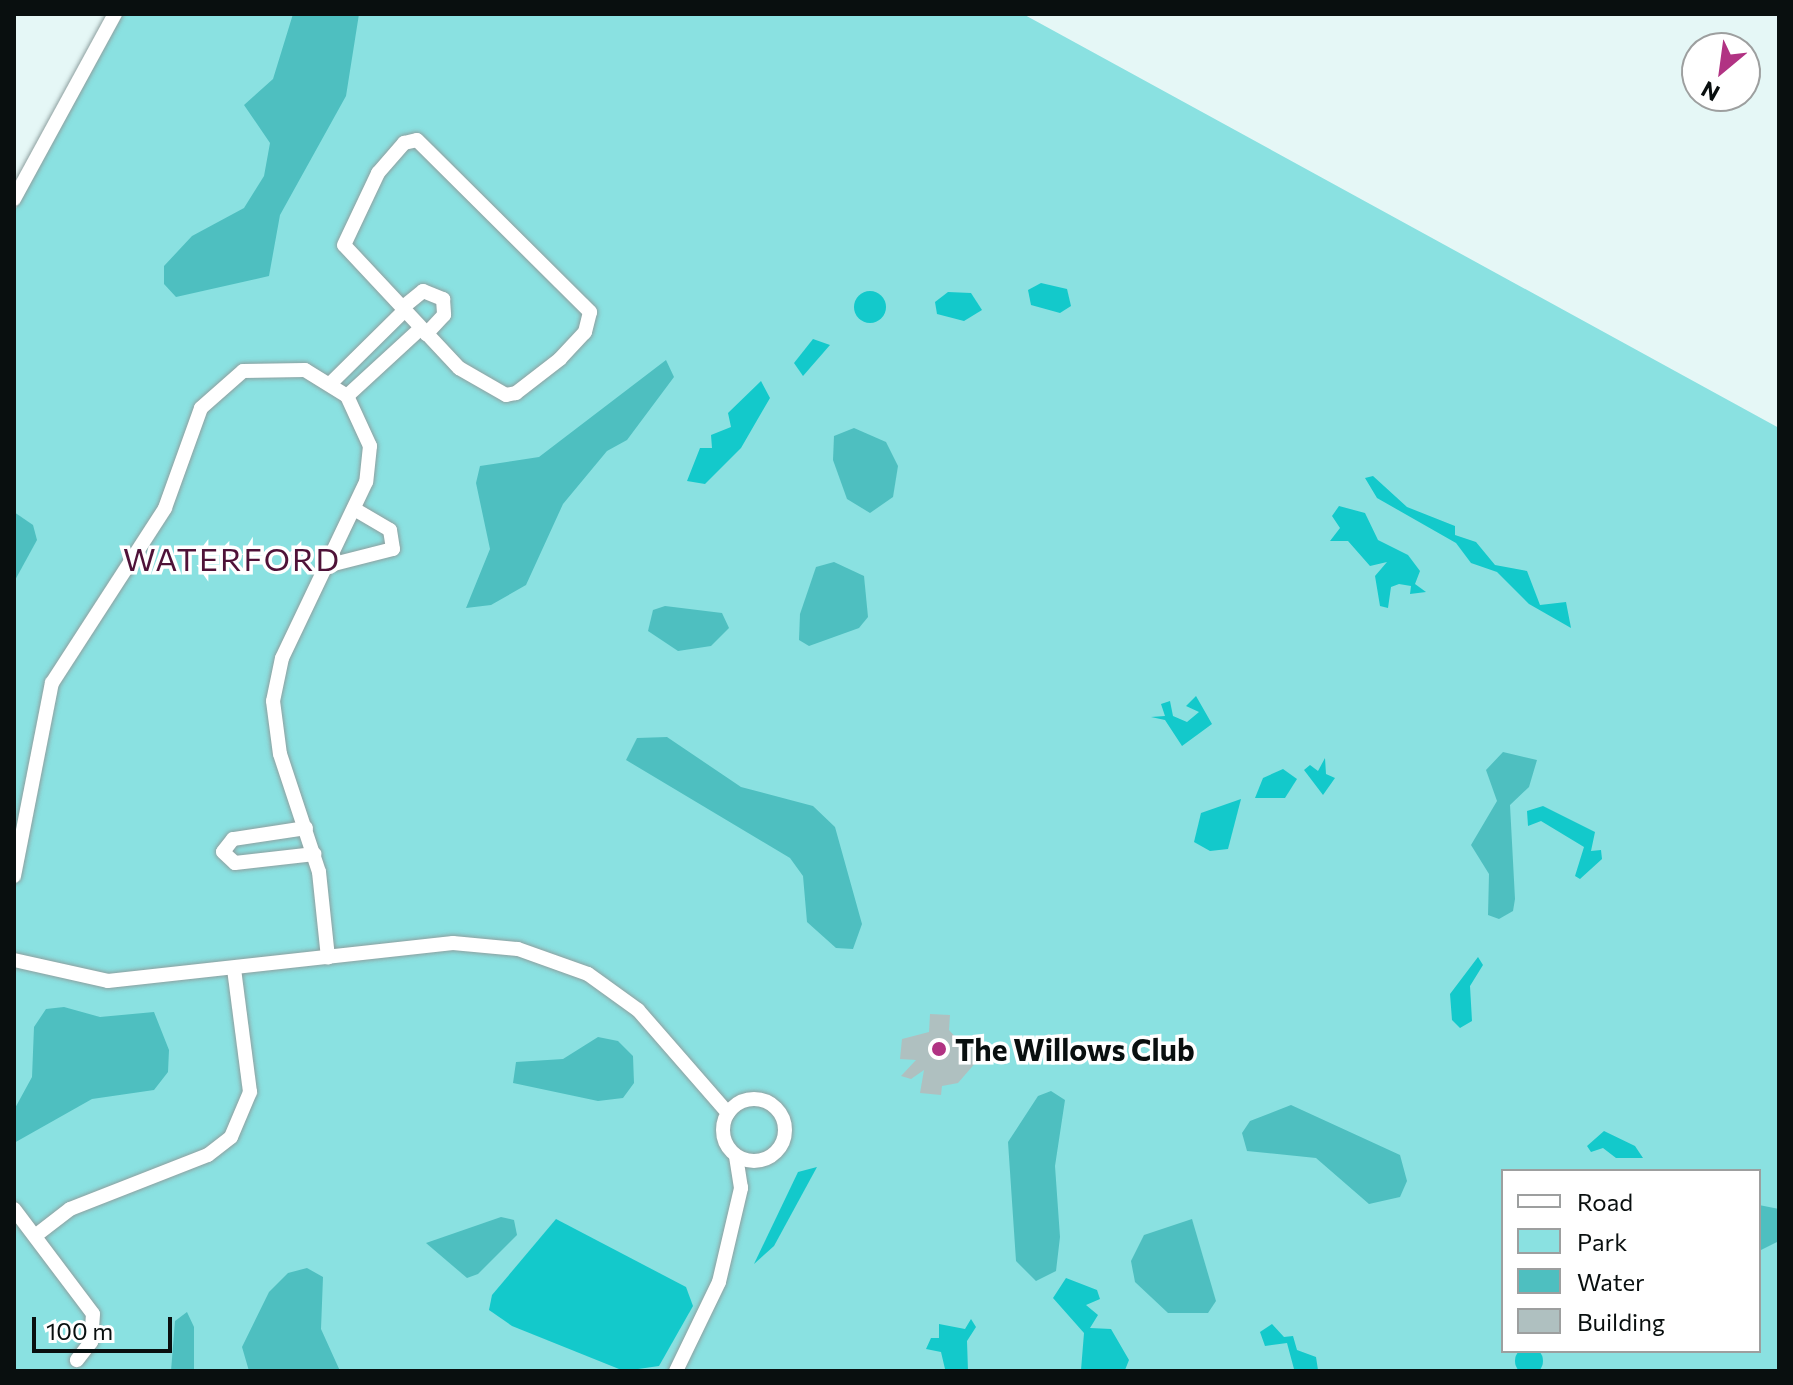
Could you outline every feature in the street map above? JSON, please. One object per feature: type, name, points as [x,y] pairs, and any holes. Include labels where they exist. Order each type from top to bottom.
[{"type":"street","points":[[14,199],[115,14]]},
{"type":"street","points":[[417,140],[590,312],[585,332],[560,359],[511,395],[459,368],[403,309],[350,252],[344,236],[378,173],[404,143],[417,140]]},
{"type":"street","points":[[332,382],[423,291],[443,299],[444,315],[347,396]]},
{"type":"street","points":[[14,876],[20,819],[52,683],[165,508],[207,399],[233,377],[262,367],[305,370],[332,382],[347,396],[370,446],[354,509],[282,658],[273,701],[280,754],[314,854],[328,958]]},
{"type":"street","points":[[326,566],[393,549],[390,530],[354,509]]},
{"type":"street","points":[[14,774],[31,776]]},
{"type":"street","points":[[306,828],[233,839],[223,852],[235,863],[314,854]]},
{"type":"street","points":[[14,960],[108,981],[486,944],[554,959],[610,989],[703,1077],[743,1102],[768,1103],[784,1124],[778,1149],[755,1161],[741,1188],[713,1299],[676,1371]]},
{"type":"street","points":[[35,1236],[70,1209],[208,1155],[231,1137],[250,1092],[234,969]]},
{"type":"street","points":[[703,1077],[728,1113]]},
{"type":"street","points":[[741,1188],[736,1156],[723,1136],[728,1113],[743,1102]]},
{"type":"street","points":[[736,1156],[755,1161]]},
{"type":"street","points":[[14,1209],[93,1314],[91,1342],[77,1360]]},
{"type":"green space","points":[[123,14],[1023,14],[1779,428],[1779,1371],[14,1371],[14,212]]},
{"type":"shaded area","points":[[1041,283],[1067,289],[1071,306],[1060,313],[1031,305],[1028,290]]},
{"type":"shaded area","points":[[870,291],[881,296],[886,307],[881,318],[870,323],[859,318],[854,307],[859,296]]},
{"type":"shaded area","points":[[948,292],[971,293],[982,310],[964,321],[937,314],[935,302]]},
{"type":"shaded area","points":[[813,339],[830,345],[803,376],[794,363]]},
{"type":"shaded area","points":[[761,381],[770,398],[741,448],[705,484],[687,481],[700,448],[712,448],[711,435],[731,427],[728,413]]},
{"type":"shaded area","points":[[1373,476],[1407,507],[1455,526],[1455,535],[1476,542],[1495,565],[1527,571],[1540,605],[1566,602],[1571,628],[1529,604],[1497,572],[1471,563],[1456,543],[1377,498],[1365,478]]},
{"type":"shaded area","points":[[1339,506],[1365,513],[1378,540],[1408,555],[1420,571],[1415,584],[1426,592],[1410,594],[1411,586],[1399,584],[1391,587],[1388,608],[1380,606],[1375,576],[1387,562],[1370,566],[1348,541],[1330,541],[1340,528],[1332,516]]},
{"type":"shaded area","points":[[1196,696],[1212,724],[1182,746],[1165,720],[1151,717],[1165,716],[1161,704],[1170,701],[1173,716],[1187,722],[1199,712],[1186,706]]},
{"type":"shaded area","points":[[1325,758],[1326,774],[1335,778],[1323,795],[1304,770],[1310,765],[1318,771]]},
{"type":"shaded area","points":[[1283,769],[1297,779],[1285,798],[1255,798],[1263,778]]},
{"type":"shaded area","points":[[1241,799],[1228,849],[1210,851],[1194,842],[1201,813]]},
{"type":"shaded area","points":[[1543,806],[1595,832],[1591,851],[1601,850],[1602,859],[1580,879],[1575,876],[1584,847],[1541,821],[1528,826],[1527,811]]},
{"type":"shaded area","points":[[1478,957],[1483,965],[1470,986],[1472,1021],[1460,1028],[1452,1020],[1450,994]]},
{"type":"shaded area","points":[[1604,1131],[1635,1146],[1643,1158],[1616,1158],[1603,1148],[1591,1152],[1587,1146]]},
{"type":"shaded area","points":[[817,1167],[774,1246],[754,1264],[798,1172]]},
{"type":"shaded area","points":[[556,1219],[686,1287],[693,1306],[659,1366],[624,1371],[512,1326],[489,1310],[492,1295]]},
{"type":"shaded area","points":[[1066,1278],[1097,1290],[1100,1299],[1086,1305],[1098,1315],[1090,1328],[1111,1329],[1129,1360],[1125,1370],[1081,1370],[1084,1333],[1053,1298]]},
{"type":"shaded area","points":[[971,1319],[976,1327],[967,1341],[968,1371],[945,1369],[941,1352],[926,1349],[931,1338],[939,1338],[939,1324],[965,1329]]},
{"type":"shaded area","points":[[1272,1324],[1284,1337],[1293,1336],[1297,1350],[1316,1357],[1318,1370],[1294,1369],[1287,1343],[1265,1346],[1260,1332]]},
{"type":"shaded area","points":[[1518,1353],[1540,1353],[1542,1366],[1534,1374],[1524,1374],[1516,1366]]},
{"type":"water","points":[[293,14],[359,14],[346,96],[280,215],[269,276],[176,297],[164,284],[164,266],[192,236],[244,208],[264,176],[270,143],[244,105],[273,79]]},
{"type":"water","points":[[666,360],[674,377],[627,440],[607,451],[563,504],[526,585],[491,605],[466,608],[490,549],[476,483],[480,466],[539,457]]},
{"type":"water","points":[[854,428],[886,442],[898,466],[893,497],[870,513],[847,499],[833,460],[834,436]]},
{"type":"water","points":[[14,512],[33,525],[37,540],[14,582]]},
{"type":"water","points":[[834,562],[864,576],[868,617],[859,628],[809,646],[799,640],[800,614],[816,567]]},
{"type":"water","points":[[665,606],[722,613],[729,628],[711,646],[678,651],[648,631],[653,610]]},
{"type":"water","points":[[667,737],[741,787],[813,806],[835,827],[862,924],[853,949],[836,948],[807,922],[803,876],[790,858],[626,760],[637,738]]},
{"type":"water","points":[[1503,752],[1537,760],[1529,787],[1510,805],[1515,899],[1513,911],[1499,919],[1488,915],[1489,874],[1471,845],[1497,801],[1486,770]]},
{"type":"water","points":[[64,1007],[100,1017],[154,1012],[169,1050],[168,1072],[154,1090],[92,1099],[14,1143],[14,1110],[32,1077],[34,1027],[46,1009]]},
{"type":"water","points":[[598,1037],[618,1041],[633,1056],[634,1083],[623,1098],[598,1101],[513,1083],[516,1062],[563,1059]]},
{"type":"water","points":[[1051,1091],[1065,1100],[1055,1166],[1060,1237],[1056,1271],[1036,1281],[1016,1261],[1008,1142],[1038,1096]]},
{"type":"water","points":[[1291,1105],[1400,1155],[1407,1181],[1400,1197],[1369,1204],[1316,1158],[1247,1151],[1242,1133],[1250,1121]]},
{"type":"water","points":[[1761,1205],[1779,1209],[1779,1241],[1761,1250]]},
{"type":"water","points":[[501,1217],[514,1220],[517,1235],[478,1274],[467,1278],[426,1243]]},
{"type":"water","points":[[1192,1219],[1216,1301],[1208,1313],[1168,1313],[1135,1282],[1131,1261],[1144,1235]]},
{"type":"water","points":[[307,1268],[323,1277],[321,1329],[340,1371],[249,1371],[242,1347],[269,1292],[288,1273]]},
{"type":"water","points":[[187,1312],[194,1327],[194,1371],[171,1371],[175,1321]]},
{"type":"building","name":"The Willows Club","points":[[930,1014],[950,1015],[949,1030],[958,1040],[977,1040],[977,1061],[958,1083],[942,1086],[941,1095],[920,1093],[924,1070],[911,1079],[901,1076],[916,1060],[900,1059],[902,1039],[929,1032]]},
{"type":"place","name":"The Willows Club","points":[[939,1049]]},
{"type":"district","name":"WATERFORD","points":[[232,558]]}]
